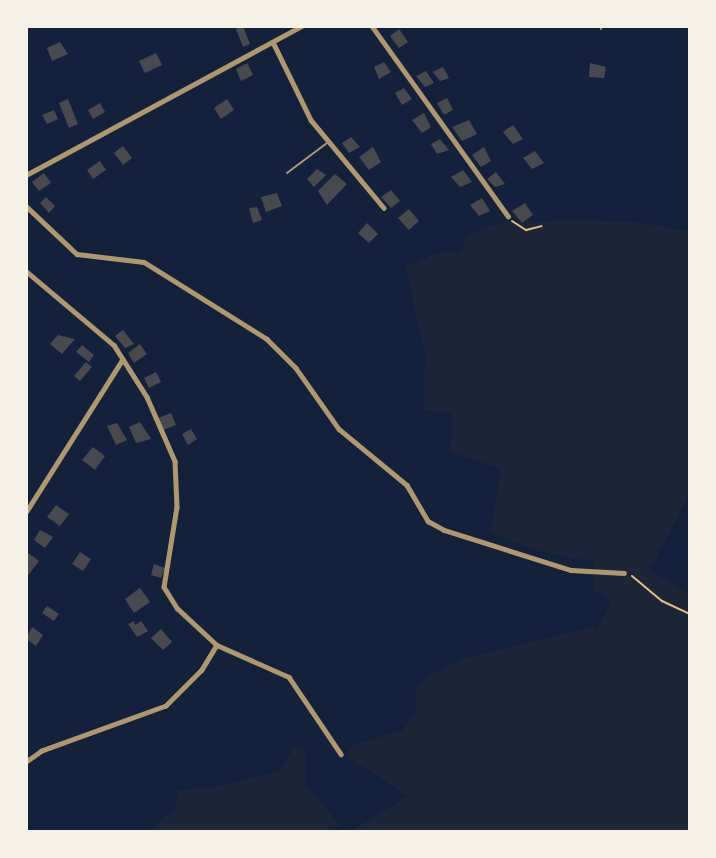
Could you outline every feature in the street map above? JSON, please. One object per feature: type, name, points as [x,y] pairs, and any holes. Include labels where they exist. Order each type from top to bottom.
[{"type":"street","points":[[26,175],[171,92],[300,26]]},
{"type":"street","points":[[372,26],[508,216]]},
{"type":"street","points":[[273,42],[311,120],[384,208]]},
{"type":"street","points":[[26,206],[77,254],[144,262],[267,340],[296,368],[322,410],[339,429],[407,485],[428,521],[444,530],[571,570],[624,573]]},
{"type":"street","points":[[26,271],[114,345],[148,397],[175,461],[177,507],[164,587],[177,608],[217,645],[289,677],[341,754]]},
{"type":"street","points":[[26,512],[122,360]]},
{"type":"street","points":[[26,762],[42,751],[166,706],[202,670],[217,645]]},
{"type":"lane","points":[[287,173],[328,143]]},
{"type":"path","points":[[508,216],[517,228],[542,226]]},
{"type":"path","points":[[624,573],[639,579],[662,601],[690,614]]},
{"type":"shaded area","points":[[574,220],[637,222],[683,231],[690,227],[690,492],[650,570],[690,595],[690,832],[350,832],[408,796],[346,756],[353,745],[403,730],[415,714],[416,691],[426,676],[462,659],[593,627],[595,634],[612,602],[593,590],[595,562],[539,551],[491,533],[501,469],[450,452],[453,414],[423,410],[425,355],[406,267],[438,253],[461,252],[468,235],[500,223]]},
{"type":"shaded area","points":[[295,745],[305,749],[306,784],[345,832],[338,826],[329,832],[149,832],[176,807],[177,790],[219,787],[280,771]]},
{"type":"building","points":[[243,26],[250,44],[243,47],[236,29]]},
{"type":"building","points":[[399,29],[408,42],[399,48],[390,36]]},
{"type":"building","points":[[60,42],[68,54],[52,61],[47,48]]},
{"type":"building","points":[[156,53],[162,65],[145,73],[139,61]]},
{"type":"building","points":[[384,62],[391,72],[379,79],[374,67]]},
{"type":"building","points":[[247,63],[253,75],[241,81],[236,69]]},
{"type":"building","points":[[590,63],[606,67],[604,78],[589,77]]},
{"type":"building","points":[[443,67],[449,78],[440,81],[433,72]]},
{"type":"building","points":[[426,71],[434,83],[425,87],[416,76]]},
{"type":"building","points":[[404,88],[412,99],[402,105],[395,93]]},
{"type":"building","points":[[447,98],[453,110],[444,115],[437,103]]},
{"type":"building","points":[[68,99],[78,124],[69,128],[59,103]]},
{"type":"building","points":[[227,99],[234,110],[221,119],[214,108]]},
{"type":"building","points":[[100,103],[105,112],[93,119],[88,110]]},
{"type":"building","points":[[54,110],[58,119],[47,124],[42,115]]},
{"type":"building","points":[[424,113],[431,127],[422,133],[412,120]]},
{"type":"building","points":[[469,120],[477,134],[462,141],[452,127]]},
{"type":"building","points":[[513,125],[523,139],[513,144],[503,132]]},
{"type":"building","points":[[351,137],[360,147],[349,153],[342,143]]},
{"type":"building","points":[[440,139],[449,150],[437,154],[431,144]]},
{"type":"building","points":[[123,146],[132,158],[123,165],[114,153]]},
{"type":"building","points":[[373,147],[381,162],[369,170],[359,157]]},
{"type":"building","points":[[484,147],[491,161],[481,167],[472,155]]},
{"type":"building","points":[[535,151],[544,163],[532,169],[523,158]]},
{"type":"building","points":[[100,161],[106,170],[93,179],[87,170]]},
{"type":"building","points":[[317,169],[326,175],[314,187],[307,179]]},
{"type":"building","points":[[463,170],[472,182],[460,187],[451,177]]},
{"type":"building","points":[[496,172],[505,184],[495,187],[487,179]]},
{"type":"building","points":[[44,173],[51,183],[39,191],[32,182]]},
{"type":"building","points":[[335,174],[347,184],[327,205],[318,191]]},
{"type":"building","points":[[391,190],[400,201],[391,208],[381,197]]},
{"type":"building","points":[[277,193],[282,206],[266,212],[261,197]]},
{"type":"building","points":[[46,197],[55,206],[49,213],[40,203]]},
{"type":"building","points":[[482,198],[490,211],[479,216],[470,205]]},
{"type":"building","points":[[525,203],[533,215],[522,223],[512,211]]},
{"type":"building","points":[[257,207],[262,220],[253,223],[249,208]]},
{"type":"building","points":[[409,209],[419,221],[409,230],[398,218]]},
{"type":"building","points":[[367,223],[378,234],[369,243],[358,233]]},
{"type":"building","points":[[123,330],[134,344],[125,348],[115,336]]},
{"type":"building","points":[[58,335],[75,339],[62,354],[50,344]]},
{"type":"building","points":[[140,344],[147,354],[134,363],[128,353]]},
{"type":"building","points":[[82,345],[94,355],[89,362],[76,352]]},
{"type":"building","points":[[86,362],[92,367],[80,381],[74,376]]},
{"type":"building","points":[[156,372],[161,382],[149,388],[144,378]]},
{"type":"building","points":[[171,413],[176,425],[163,430],[158,418]]},
{"type":"building","points":[[140,422],[151,439],[136,443],[129,427]]},
{"type":"building","points":[[117,423],[127,440],[116,445],[107,426]]},
{"type":"building","points":[[191,429],[197,439],[188,445],[182,434]]},
{"type":"building","points":[[93,447],[105,456],[95,470],[82,460]]},
{"type":"building","points":[[56,505],[69,514],[60,526],[47,517]]},
{"type":"building","points":[[40,530],[53,537],[45,548],[34,540]]},
{"type":"building","points":[[80,552],[91,559],[83,571],[72,564]]},
{"type":"building","points":[[28,553],[39,561],[26,578],[26,556]]},
{"type":"building","points":[[154,564],[165,568],[161,578],[151,575]]},
{"type":"building","points":[[140,588],[150,602],[134,613],[125,599]]},
{"type":"building","points":[[47,606],[59,614],[54,621],[42,613]]},
{"type":"building","points":[[134,621],[135,625],[141,621],[148,631],[137,637],[128,624]]},
{"type":"building","points":[[32,627],[43,635],[36,646],[26,639]]},
{"type":"building","points":[[161,629],[172,642],[163,650],[151,638]]}]
